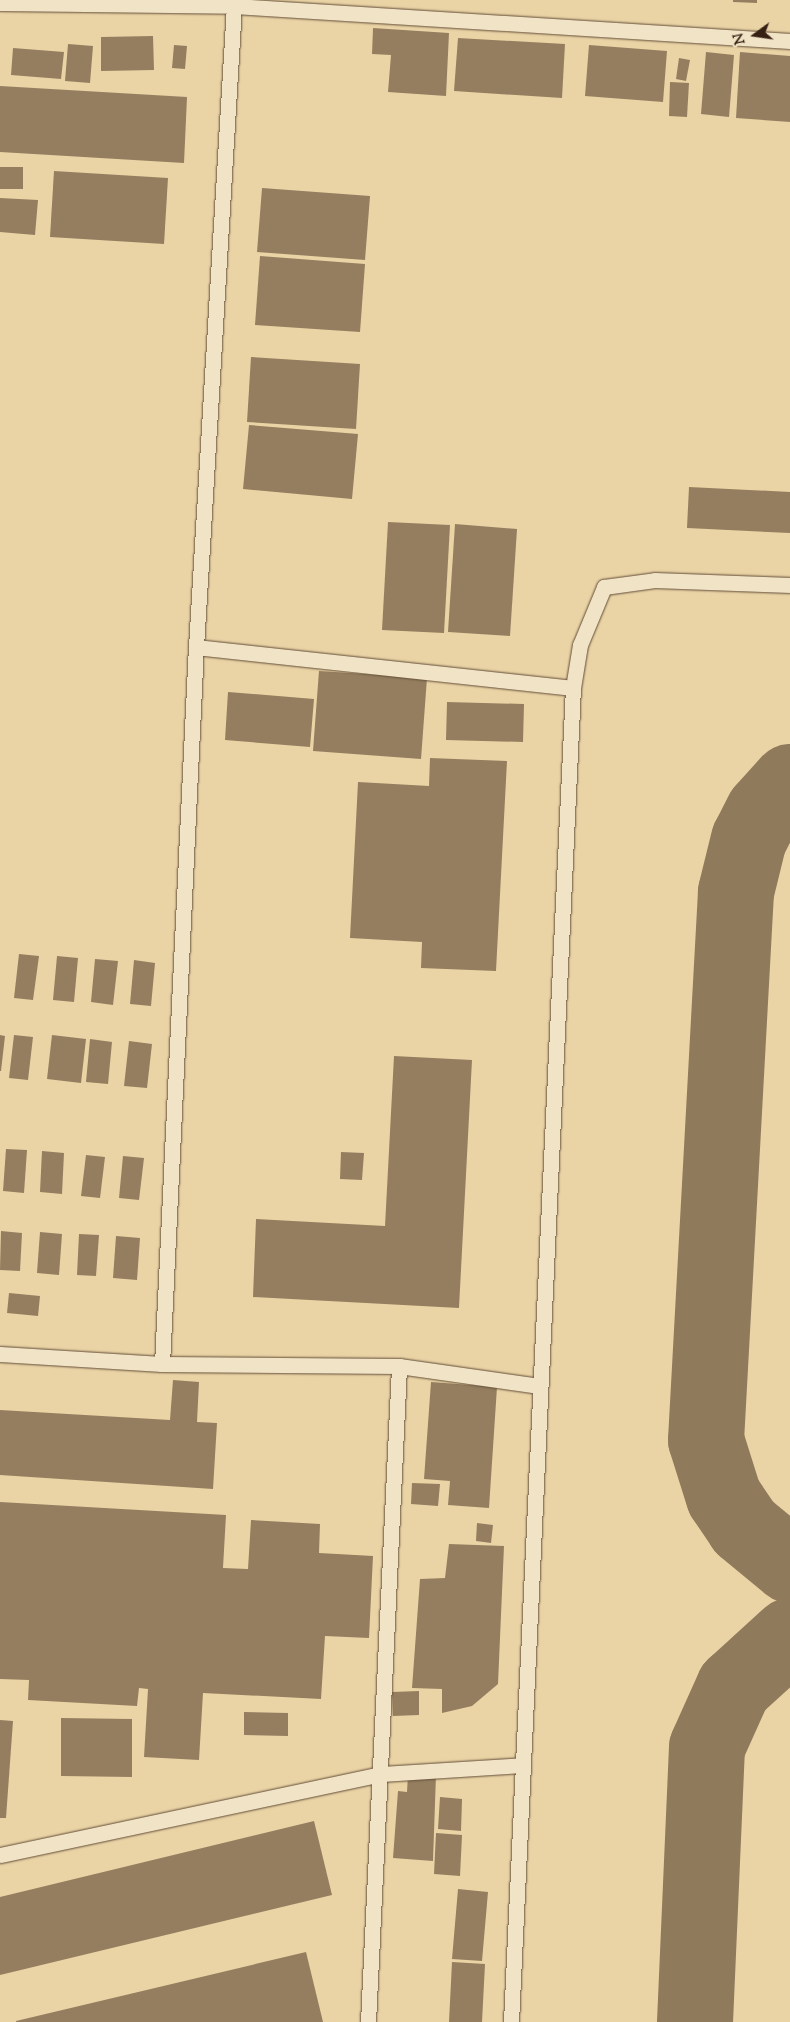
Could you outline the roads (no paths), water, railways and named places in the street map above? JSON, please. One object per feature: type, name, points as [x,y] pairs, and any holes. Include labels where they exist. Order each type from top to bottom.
[{"type":"lane","points":[[0,3],[234,6],[790,40]]},
{"type":"lane","points":[[162,1364],[196,647],[234,6]]},
{"type":"lane","points":[[511,2022],[573,688],[580,645],[604,587],[655,580],[790,584]]},
{"type":"lane","points":[[196,647],[573,688]]},
{"type":"lane","points":[[0,1354],[162,1364],[399,1366],[540,1386]]},
{"type":"lane","points":[[368,2022],[399,1366]]},
{"type":"lane","points":[[0,1855],[380,1774],[523,1764]]}]
